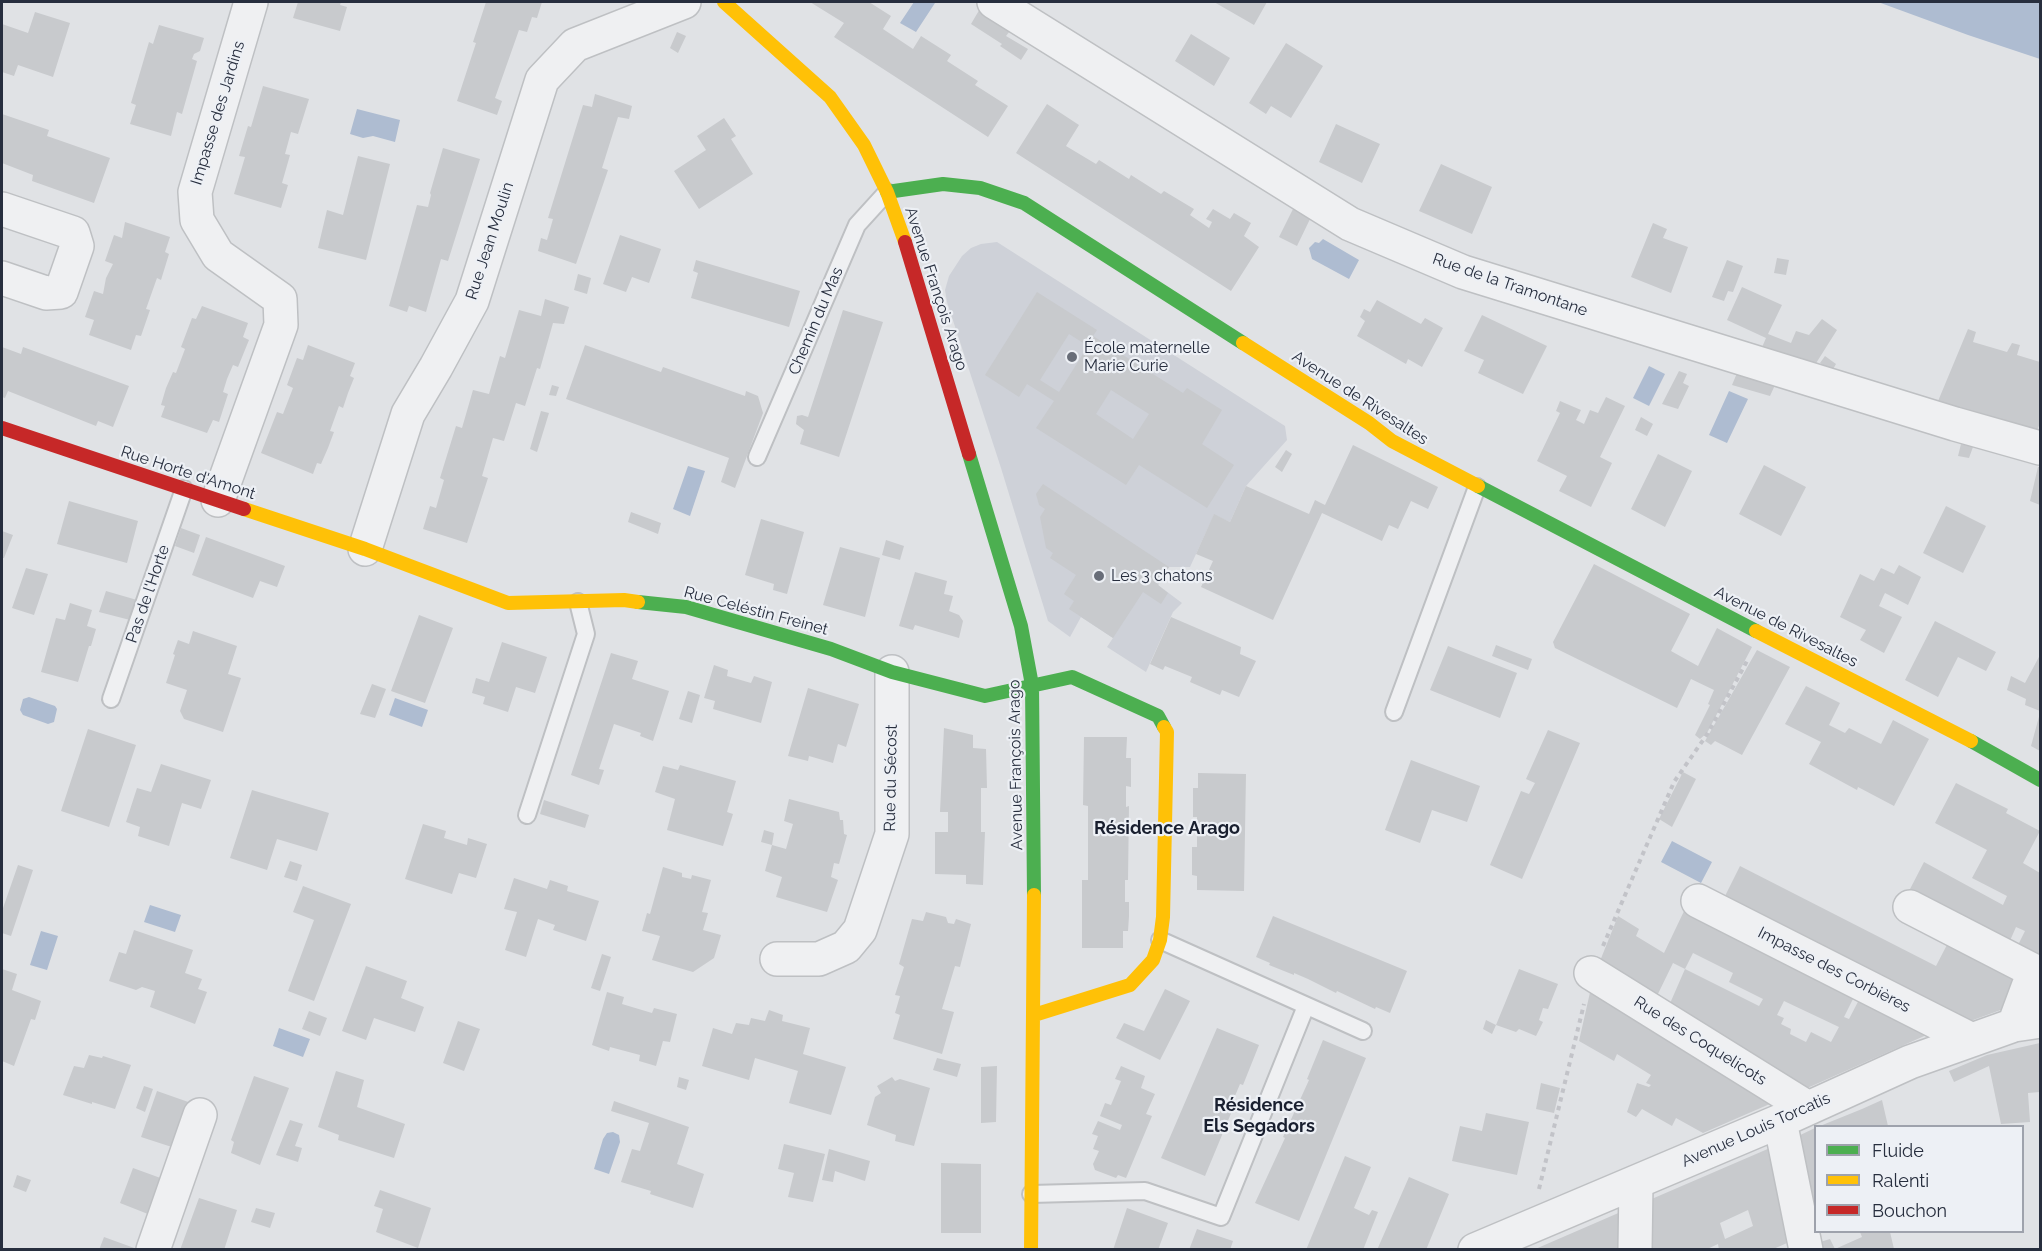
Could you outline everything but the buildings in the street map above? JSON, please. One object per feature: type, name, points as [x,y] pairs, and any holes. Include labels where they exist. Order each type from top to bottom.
[{"type":"street","name":"Impasse des Jardins","points":[[218,500],[281,325],[280,299],[218,255],[197,220],[195,192],[251,2]]},
{"type":"street","name":"Rue Jean Moulin","points":[[365,549],[408,414],[472,301],[542,80],[575,45],[684,2]]},
{"type":"street","points":[[724,2],[830,97],[864,145],[887,192]]},
{"type":"street","name":"Rue de la Tramontane","points":[[994,2],[1350,224],[1462,272],[1955,424],[2040,448]]},
{"type":"street","name":"Avenue de Rivesaltes","points":[[887,192],[943,184],[980,188],[1024,202],[1369,423],[1392,441],[1959,734],[2040,780]]},
{"type":"street","name":"Avenue François Arago","points":[[887,192],[910,255],[1022,626],[1032,685],[1034,1015],[1030,1250]]},
{"type":"street","points":[[2,209],[73,233],[77,246],[61,292],[46,293],[2,278]]},
{"type":"street","name":"Rue Horte d'Amont","points":[[2,428],[365,549]]},
{"type":"street","name":"Rue Celéstin Freinet","points":[[365,549],[508,603],[624,600],[686,607],[831,649],[892,672],[985,696],[1072,678],[1158,716],[1167,732],[1163,917],[1160,940]]},
{"type":"street","name":"Rue du Sécost","points":[[777,959],[819,959],[846,947],[860,930],[892,834],[892,672]]},
{"type":"street","name":"Impasse des Corbières","points":[[1698,901],[1970,1039]]},
{"type":"street","points":[[1911,907],[2034,971],[2027,1023]]},
{"type":"street","points":[[1034,1015],[1130,985],[1153,960],[1160,940]]},
{"type":"street","name":"Rue des Coquelicots","points":[[1591,974],[1794,1115]]},
{"type":"street","name":"Avenue Louis Torcatis","points":[[1491,1247],[1530,1227],[1794,1115],[1910,1062],[1970,1039],[2027,1023]]},
{"type":"street","points":[[153,1250],[200,1115]]},
{"type":"street","points":[[1794,1115],[1803,1248]]},
{"type":"street","points":[[1635,1250],[1636,1183]]},
{"type":"lane","name":"Chemin du Mas","points":[[757,457],[857,225],[887,192]]},
{"type":"lane","points":[[1394,712],[1478,487]]},
{"type":"lane","name":"Pas de l'Horte","points":[[111,699],[184,489]]},
{"type":"lane","points":[[527,815],[586,634],[578,602]]},
{"type":"lane","points":[[1160,940],[1364,1031]]},
{"type":"lane","points":[[1031,1194],[1145,1191],[1221,1217],[1306,1006]]},
{"type":"path","points":[[1530,1227],[1591,974],[1674,782],[1708,733],[1762,634]]},
{"type":"shaded area","name":"École maternelle Marie Curie","points":[[997,242],[1285,426],[1287,440],[1246,486],[1230,522],[1214,515],[1190,567],[1169,567],[1158,585],[1182,603],[1173,612],[1146,672],[1107,647],[1113,638],[1081,617],[1070,637],[1048,621],[945,290],[949,276],[962,256],[971,248],[981,244]]},
{"type":"water","points":[[914,2],[935,3],[916,32],[900,23]]},
{"type":"water","points":[[1878,2],[2040,2],[2040,59],[1968,35]]},
{"type":"water","points":[[357,109],[400,120],[395,142],[373,136],[363,138],[350,134]]},
{"type":"water","points":[[1323,239],[1359,260],[1349,279],[1312,259],[1309,248],[1315,242],[1319,243]]},
{"type":"water","points":[[1649,366],[1665,374],[1649,406],[1633,398]]},
{"type":"water","points":[[1729,391],[1748,399],[1727,443],[1709,435]]},
{"type":"water","points":[[688,466],[705,471],[690,516],[673,509]]},
{"type":"water","points":[[29,697],[55,706],[57,709],[54,722],[48,724],[23,715],[20,710],[23,699]]},
{"type":"water","points":[[395,698],[428,710],[422,727],[389,715]]},
{"type":"water","points":[[1672,841],[1712,862],[1701,883],[1661,862]]},
{"type":"water","points":[[150,905],[181,915],[175,932],[144,922]]},
{"type":"water","points":[[41,931],[58,936],[47,970],[30,965]]},
{"type":"water","points":[[279,1028],[310,1039],[303,1057],[273,1046]]},
{"type":"water","points":[[613,1132],[619,1135],[620,1142],[609,1174],[594,1169],[603,1139],[607,1133]]},
{"type":"traffic: fast","points":[[887,192],[943,184],[980,188],[1024,203],[1243,343]]},
{"type":"traffic: fast","points":[[969,454],[1021,626],[1032,685],[1034,895]]},
{"type":"traffic: fast","points":[[1478,486],[1756,631]]},
{"type":"traffic: fast","points":[[638,602],[686,607],[831,649],[892,672],[985,696],[1072,677],[1158,716],[1164,727]]},
{"type":"traffic: fast","points":[[1971,741],[2040,780]]},
{"type":"traffic: slow","points":[[724,2],[830,97],[864,145],[887,192],[905,242]]},
{"type":"traffic: slow","points":[[1243,343],[1369,423],[1392,441],[1478,486]]},
{"type":"traffic: slow","points":[[244,509],[365,549],[508,603],[624,600],[638,602]]},
{"type":"traffic: slow","points":[[1756,631],[1971,741]]},
{"type":"traffic: slow","points":[[1034,1015],[1130,985],[1153,960],[1160,940],[1163,917],[1167,732],[1164,727]]},
{"type":"traffic: slow","points":[[1031,1250],[1034,895]]},
{"type":"traffic: jam","points":[[905,242],[969,454]]},
{"type":"traffic: jam","points":[[2,428],[244,509]]},
{"type":"place","name":"École maternelle Marie Curie","points":[[1072,357]]},
{"type":"place","name":"Les 3 chatons","points":[[1099,576]]},
{"type":"district","name":"Résidence Arago","points":[[1167,829]]},
{"type":"district","name":"Résidence Els Segadors","points":[[1259,1116]]}]
